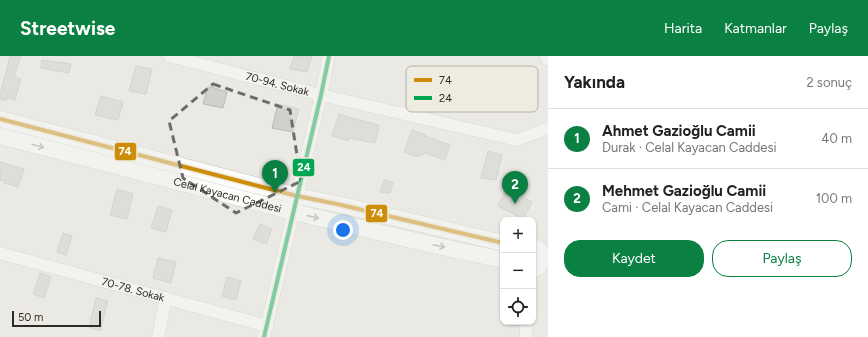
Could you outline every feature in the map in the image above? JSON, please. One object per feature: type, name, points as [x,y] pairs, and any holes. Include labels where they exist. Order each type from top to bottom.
[{"type":"street","name":"70-94. Sokak","points":[[169,56],[321,95],[517,140],[548,128]]},
{"type":"street","points":[[266,331],[329,56]]},
{"type":"street","points":[[546,56],[548,60]]},
{"type":"street","name":"Celal Kayacan Caddesi","points":[[0,119],[297,196],[500,242]]},
{"type":"street","name":"Celal Kayacan Caddesi","points":[[0,136],[294,212],[500,259]]},
{"type":"street","points":[[539,245],[542,256],[542,263],[540,266]]},
{"type":"street","name":"70-78. Sokak","points":[[0,253],[166,298],[266,331]]},
{"type":"street","points":[[158,337],[166,298]]},
{"type":"street","points":[[526,325],[526,337]]},
{"type":"highlighted area","points":[[213,84],[290,110],[301,181],[236,213],[183,178],[169,121]]},
{"type":"building","points":[[10,56],[21,56],[14,77],[21,79],[15,100],[7,98],[6,101],[0,99],[0,95]]},
{"type":"building","points":[[294,56],[312,56],[307,72],[290,69]]},
{"type":"building","points":[[42,60],[71,64],[69,73],[41,68]]},
{"type":"building","points":[[136,66],[152,69],[146,94],[129,91]]},
{"type":"building","points":[[208,86],[227,92],[223,108],[203,104]]},
{"type":"building","points":[[101,96],[123,102],[118,120],[95,115]]},
{"type":"building","points":[[278,104],[299,109],[293,132],[272,128]]},
{"type":"building","points":[[339,114],[379,125],[375,143],[349,138],[348,141],[332,136]]},
{"type":"building","points":[[412,130],[450,145],[445,160],[425,153],[417,157],[404,152]]},
{"type":"building","points":[[488,151],[502,155],[496,180],[481,178]]},
{"type":"building","points":[[0,162],[24,169],[18,187],[4,183],[5,181],[0,180]]},
{"type":"building","points":[[384,180],[393,182],[390,193],[380,192]]},
{"type":"building","points":[[117,189],[133,194],[127,219],[110,215]]},
{"type":"building","points":[[507,189],[532,202],[524,217],[519,217],[498,206]]},
{"type":"building","points":[[158,206],[172,210],[166,232],[151,228]]},
{"type":"building","points":[[260,224],[272,229],[266,244],[253,239]]},
{"type":"building","points":[[63,233],[72,236],[66,255],[57,252]]},
{"type":"building","points":[[158,258],[176,262],[171,283],[153,278]]},
{"type":"building","points":[[40,273],[51,277],[44,298],[33,294]]},
{"type":"building","points":[[227,277],[241,281],[236,300],[222,296]]},
{"type":"building","points":[[96,298],[108,301],[100,331],[89,327]]},
{"type":"transit line","name":"24","points":[[264,337],[329,56]]},
{"type":"transit line","name":"74","points":[[0,119],[297,196],[500,242]]},
{"type":"place","name":"Ahmet Gazioğlu Camii","points":[[275,193]]},
{"type":"place","name":"Mehmet Gazioğlu Camii","points":[[515,204]]}]
